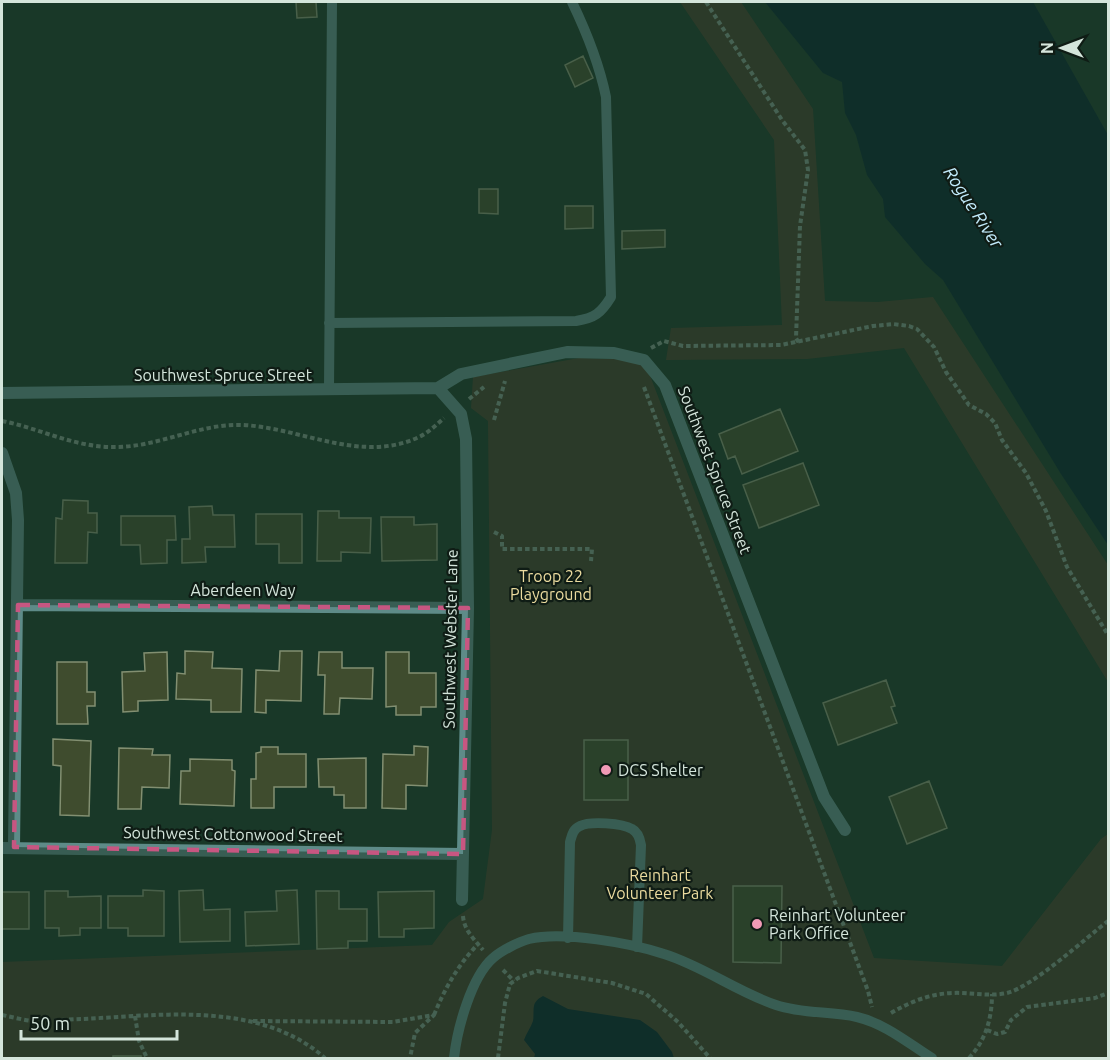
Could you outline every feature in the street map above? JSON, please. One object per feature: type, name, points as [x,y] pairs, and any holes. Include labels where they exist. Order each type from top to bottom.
[{"type":"street","name":"Southwest Spruce Street","points":[[2,393],[438,388],[461,375],[567,352],[614,353],[644,360],[665,385],[824,797],[845,830]]},
{"type":"street","name":"Southwest Webster Lane","points":[[438,388],[461,414],[466,440],[468,608],[462,900]]},
{"type":"street","points":[[2,453],[16,493],[18,520],[15,847]]},
{"type":"street","name":"Aberdeen Way","points":[[18,605],[468,608]]},
{"type":"street","name":"Southwest Cottonwood Street","points":[[2,848],[463,854]]},
{"type":"lane","points":[[329,390],[332,2]]},
{"type":"lane","points":[[329,323],[576,321],[591,319],[604,308],[611,297],[606,97],[591,44],[572,2]]},
{"type":"lane","points":[[568,938],[569,850],[573,832],[578,827],[589,824],[622,825],[638,834],[642,845],[637,947]]},
{"type":"lane","points":[[454,1059],[458,1031],[466,1005],[474,986],[491,959],[529,939],[568,938],[592,939],[665,954],[776,1005],[799,1011],[857,1017],[877,1023],[932,1059]]},
{"type":"path","points":[[706,2],[782,120],[805,150],[808,170],[801,226],[796,338],[799,342]]},
{"type":"path","points":[[1108,636],[1067,567],[1047,511],[1026,473],[1002,440],[995,423],[986,414],[969,405],[946,372],[934,347],[917,329],[893,324],[873,326],[781,345],[682,346],[664,341],[651,349],[644,360],[639,374],[868,991],[877,1023],[917,999],[951,993],[1008,993],[1032,981],[1108,921]]},
{"type":"path","points":[[494,420],[507,380],[495,383]]},
{"type":"path","points":[[2,421],[19,424],[65,440],[113,447],[131,446],[224,426],[244,425],[357,447],[382,447],[420,437],[485,386]]},
{"type":"path","points":[[494,532],[502,536],[502,549],[592,549],[591,561]]},
{"type":"path","points":[[462,900],[463,922],[470,935],[491,959]]},
{"type":"path","points":[[410,1059],[415,1033],[434,1015],[459,964],[478,944]]},
{"type":"path","points":[[498,1059],[505,1003],[510,984],[518,978],[537,971],[612,982],[646,994],[678,1022],[710,1059]]},
{"type":"path","points":[[987,1030],[997,1034],[1005,1032],[1011,1020],[1027,1007],[1095,998],[1108,993]]},
{"type":"path","points":[[969,1059],[987,1030],[992,1016],[992,994]]},
{"type":"path","points":[[2,1015],[33,1021],[209,1014],[250,1022],[282,1033],[315,1049],[326,1059]]},
{"type":"path","points":[[250,1022],[393,1022],[434,1015]]},
{"type":"path","points":[[135,1016],[139,1041],[147,1059]]},
{"type":"highlighted area","points":[[18,605],[468,608],[463,854],[14,847]]},
{"type":"green space","points":[[680,2],[741,2],[813,109],[825,301],[878,302],[933,297],[1108,565],[1108,682],[904,348],[807,359],[666,360],[671,328],[782,325],[774,140]]},
{"type":"green space","name":"Reinhart Volunteer Park","points":[[579,358],[644,360],[874,958],[1002,966],[1101,839],[1108,834],[1108,1058],[2,1058],[2,962],[432,945],[449,922],[483,899],[492,830],[488,421],[471,408],[473,377]]},
{"type":"water","name":"Rogue River","points":[[765,2],[1033,2],[1108,135],[1108,545],[1061,474],[943,280],[925,264],[885,217],[883,199],[867,175],[856,135],[845,113],[842,82],[823,73]]},
{"type":"water","points":[[543,996],[568,1009],[640,1020],[657,1032],[674,1058],[534,1058],[535,1054],[524,1040],[533,1021],[535,1004]]},
{"type":"building","points":[[296,2],[316,2],[317,17],[297,18]]},
{"type":"building","points":[[583,56],[593,78],[575,87],[565,65]]},
{"type":"building","points":[[479,189],[498,189],[498,214],[479,213]]},
{"type":"building","points":[[565,206],[593,206],[593,228],[565,229]]},
{"type":"building","points":[[665,230],[665,247],[622,249],[622,231]]},
{"type":"building","points":[[780,409],[798,451],[742,474],[735,456],[728,459],[719,434]]},
{"type":"building","points":[[803,463],[819,505],[759,528],[743,485]]},
{"type":"building","points":[[63,500],[88,501],[88,513],[97,513],[97,533],[88,532],[87,563],[55,563],[56,518],[62,519]]},
{"type":"building","points":[[212,506],[213,515],[234,515],[235,547],[205,547],[206,562],[182,563],[182,539],[190,539],[189,507]]},
{"type":"building","points":[[318,511],[339,511],[339,518],[371,518],[370,553],[341,552],[341,561],[317,561]]},
{"type":"building","points":[[256,514],[302,514],[302,563],[279,563],[279,544],[256,544]]},
{"type":"building","points":[[121,516],[175,516],[176,540],[167,540],[167,563],[141,564],[140,545],[121,545]]},
{"type":"building","points":[[381,517],[414,517],[414,525],[437,524],[437,560],[382,561]]},
{"type":"building","points":[[185,651],[213,652],[212,668],[242,669],[241,712],[211,712],[211,700],[176,699],[177,673],[185,674]]},
{"type":"building","points":[[280,651],[302,651],[301,701],[266,700],[266,713],[255,712],[256,670],[279,671]]},
{"type":"building","points":[[167,652],[168,700],[138,701],[138,711],[123,712],[122,672],[145,671],[144,653]]},
{"type":"building","points":[[319,652],[342,652],[342,668],[373,668],[372,699],[340,698],[339,714],[324,714],[325,675],[318,675]]},
{"type":"building","points":[[386,652],[409,652],[409,673],[436,673],[436,707],[421,707],[421,715],[396,715],[396,706],[386,707]]},
{"type":"building","points":[[57,662],[87,662],[87,692],[95,692],[95,706],[87,706],[88,724],[57,724]]},
{"type":"building","points":[[886,680],[895,706],[891,707],[897,723],[838,745],[823,703]]},
{"type":"building","points":[[53,739],[91,741],[89,816],[60,815],[61,766],[53,765]]},
{"type":"building","name":"DCS Shelter","points":[[584,740],[628,740],[628,800],[584,800]]},
{"type":"building","points":[[414,746],[428,747],[427,786],[406,785],[406,809],[382,808],[383,754],[414,755]]},
{"type":"building","points":[[261,747],[278,747],[278,754],[306,754],[306,787],[274,787],[274,808],[251,808],[251,779],[256,779],[256,753],[261,752]]},
{"type":"building","points":[[119,748],[153,749],[152,755],[170,755],[169,788],[142,787],[141,809],[118,809]]},
{"type":"building","points":[[366,758],[366,808],[344,808],[344,795],[334,795],[334,787],[319,787],[318,759]]},
{"type":"building","points":[[190,759],[232,760],[232,770],[235,771],[234,806],[180,804],[181,771],[190,771]]},
{"type":"building","points":[[929,781],[947,828],[907,844],[889,797]]},
{"type":"building","name":"Reinhart Volunteer Park Office","points":[[733,886],[782,886],[781,963],[733,962]]},
{"type":"building","points":[[143,890],[164,891],[164,936],[128,936],[128,928],[108,928],[108,896],[143,896]]},
{"type":"building","points":[[203,890],[204,910],[230,909],[230,941],[180,942],[179,891]]},
{"type":"building","points":[[297,890],[299,944],[246,946],[245,912],[277,911],[276,891]]},
{"type":"building","points":[[45,891],[68,891],[68,897],[101,896],[101,928],[80,928],[80,935],[59,936],[59,928],[45,928]]},
{"type":"building","points":[[316,891],[339,891],[339,909],[367,909],[367,941],[348,941],[348,948],[317,949]]},
{"type":"building","points":[[434,891],[434,928],[404,929],[404,937],[379,937],[378,892]]},
{"type":"building","points":[[2,892],[29,892],[29,929],[2,929]]},
{"type":"building","points":[[113,1056],[141,1056],[141,1058],[113,1058]]},
{"type":"place","name":"DCS Shelter","points":[[606,770]]},
{"type":"place","name":"Reinhart Volunteer Park Office","points":[[757,924]]},
{"type":"park label","name":"Troop 22 Playground","points":[[551,585]]}]
